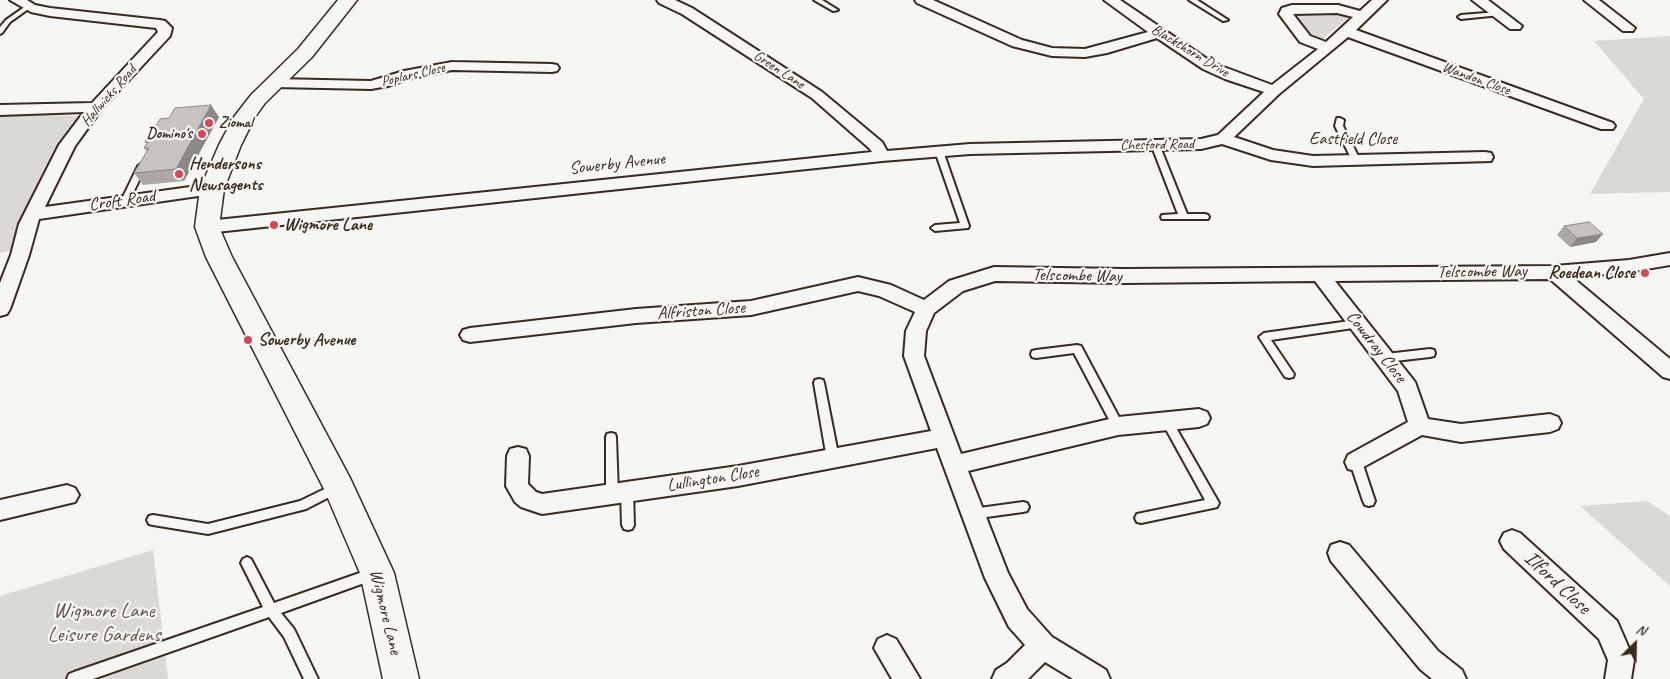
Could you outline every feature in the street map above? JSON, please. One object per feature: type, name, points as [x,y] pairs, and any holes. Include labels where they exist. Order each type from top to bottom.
[{"type":"street","name":"Wigmore Lane","points":[[348,0],[305,53],[258,99],[245,117],[230,145],[212,189],[207,227],[219,258],[339,487],[377,573],[401,679]]},
{"type":"street","points":[[922,0],[1017,43],[1052,52],[1085,53],[1102,50],[1158,33]]},
{"type":"street","name":"Blackthorn Drive","points":[[1111,0],[1208,66],[1230,76],[1274,91]]},
{"type":"street","points":[[1223,139],[1274,91],[1328,48],[1380,0]]},
{"type":"street","points":[[1479,0],[1515,26]]},
{"type":"street","points":[[1591,0],[1628,28]]},
{"type":"street","name":"Green Lane","points":[[676,2],[817,95],[876,145],[882,156]]},
{"type":"street","name":"Hallwicks Road","points":[[0,309],[20,255],[28,224],[67,145],[96,107],[165,33],[166,28],[160,24],[50,12],[23,3]]},
{"type":"street","points":[[1328,48],[1305,39],[1286,14],[1287,11],[1292,9],[1338,9],[1363,16]]},
{"type":"street","name":"Wandon Close","points":[[1346,31],[1607,126]]},
{"type":"street","name":"Poplars Close","points":[[274,83],[371,85],[383,83],[404,75],[452,66],[552,68]]},
{"type":"street","points":[[0,110],[96,107]]},
{"type":"street","name":"Chesford Road","points":[[882,156],[970,149],[1201,144],[1223,139]]},
{"type":"street","name":"Eastfield Close","points":[[1223,139],[1271,155],[1313,161],[1485,157]]},
{"type":"street","name":"Sowerby Avenue","points":[[207,227],[882,156]]},
{"type":"street","name":"Croft Road","points":[[33,214],[212,189]]},
{"type":"street","points":[[0,259],[20,255]]},
{"type":"street","name":"Telscombe Way","points":[[1097,679],[1043,646],[1018,618],[997,578],[914,356],[916,331],[926,309],[956,286],[994,274],[1125,276],[1554,272],[1629,266],[1670,259]]},
{"type":"street","points":[[1554,272],[1670,371]]},
{"type":"street","name":"Cowdray Close","points":[[1320,274],[1408,388],[1420,426]]},
{"type":"street","name":"Alfriston Close","points":[[470,335],[636,316],[751,308],[858,284],[884,290],[926,309]]},
{"type":"street","points":[[955,465],[1118,426],[1199,418]]},
{"type":"street","points":[[1356,462],[1420,426],[1461,433],[1550,423]]},
{"type":"street","name":"Lullington Close","points":[[518,456],[517,486],[529,500],[548,504],[833,459],[944,438]]},
{"type":"street","points":[[0,510],[68,495]]},
{"type":"street","name":"Ilford Close","points":[[1512,541],[1608,630],[1621,660],[1618,679]]},
{"type":"street","points":[[1340,553],[1429,660],[1453,679]]},
{"type":"street","points":[[1005,679],[1016,672],[1043,646]]},
{"type":"street","points":[[888,648],[907,679]]},
{"type":"lane","points":[[817,0],[835,10]]},
{"type":"lane","points":[[1192,0],[1225,20]]},
{"type":"lane","points":[[0,31],[18,13],[23,3]]},
{"type":"lane","points":[[1461,17],[1498,14]]},
{"type":"lane","points":[[1340,120],[1339,126],[1356,160]]},
{"type":"lane","points":[[1156,144],[1184,217]]},
{"type":"lane","points":[[935,228],[965,226],[940,152]]},
{"type":"lane","points":[[125,201],[146,157]]},
{"type":"lane","points":[[1165,218],[1205,217]]},
{"type":"lane","points":[[1288,374],[1264,337],[1357,324]]},
{"type":"lane","points":[[1036,354],[1077,349],[1118,426]]},
{"type":"lane","points":[[1386,358],[1430,353]]},
{"type":"lane","points":[[818,383],[833,459]]},
{"type":"lane","points":[[1141,518],[1213,502],[1167,422]]},
{"type":"lane","points":[[611,437],[620,493],[628,525]]},
{"type":"lane","points":[[1356,462],[1369,501]]},
{"type":"lane","points":[[153,520],[208,529],[302,505],[339,487]]},
{"type":"lane","points":[[972,514],[1023,507]]},
{"type":"lane","points":[[247,563],[272,611],[289,633],[311,679]]},
{"type":"lane","points":[[74,679],[377,573]]},
{"type":"green space","points":[[1304,12],[1344,12],[1349,17],[1323,39],[1313,39],[1297,18]]},
{"type":"green space","points":[[1670,36],[1670,192],[1590,194],[1644,99],[1594,41]]},
{"type":"green space","points":[[0,114],[81,116],[55,148],[33,192],[11,251],[0,253]]},
{"type":"green space","points":[[1647,501],[1670,516],[1670,586],[1580,506]]},
{"type":"green space","name":"Wigmore Lane Leisure Gardens","points":[[153,550],[168,679],[0,679],[0,596]]},
{"type":"building","points":[[211,105],[176,169],[134,173],[149,148],[144,148],[148,142],[145,142],[160,119],[169,118],[175,108]]},
{"type":"building","points":[[1589,222],[1603,234],[1577,238],[1564,226]]},
{"type":"place","name":"Ziomal","points":[[209,123]]},
{"type":"place","name":"Domino's","points":[[202,134]]},
{"type":"place","name":"Hendersons Newsagents","points":[[179,174]]},
{"type":"place","name":"Wigmore Lane","points":[[274,225]]},
{"type":"place","name":"Roedean Close","points":[[1645,273]]},
{"type":"place","name":"Sowerby Avenue","points":[[248,340]]}]
